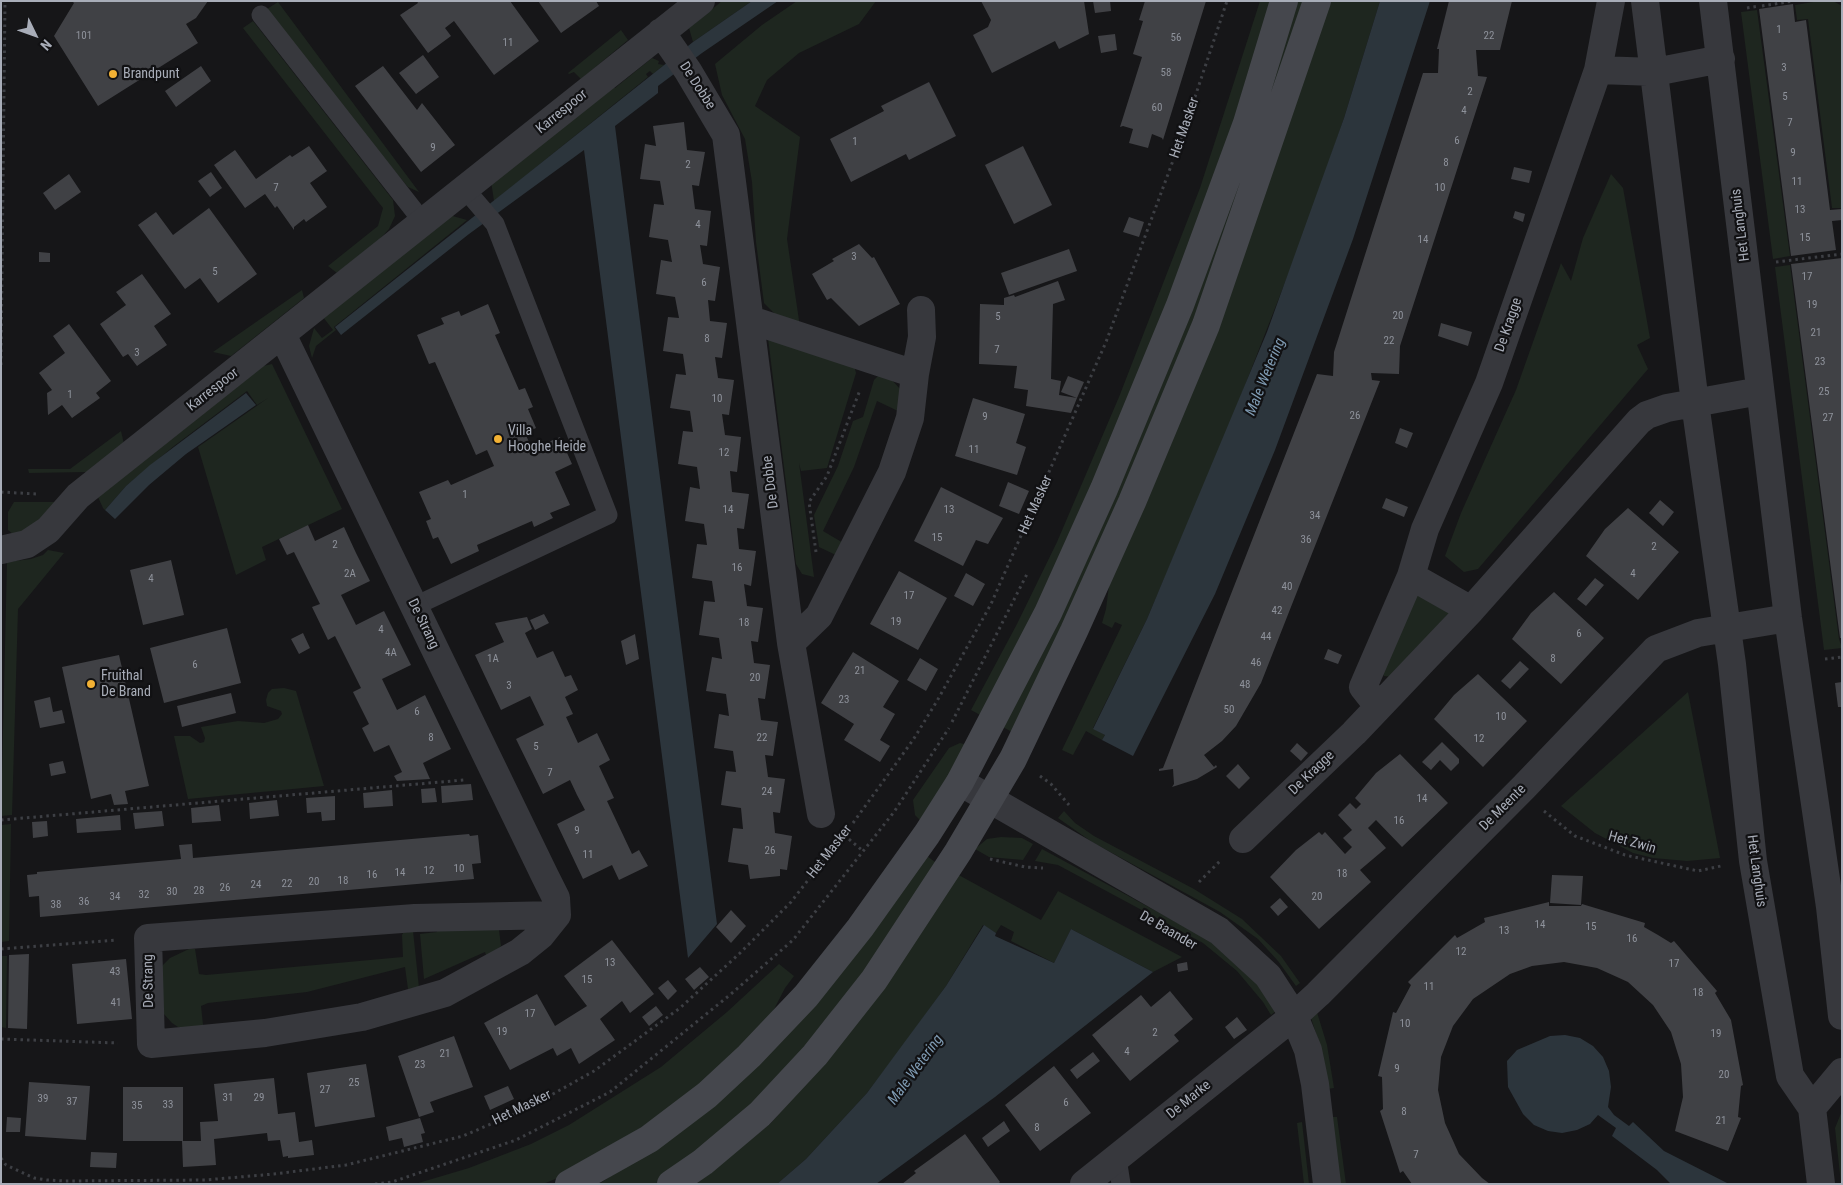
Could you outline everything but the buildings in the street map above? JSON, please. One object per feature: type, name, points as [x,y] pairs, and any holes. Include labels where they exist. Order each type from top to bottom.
[{"type":"street","points":[[569,1184],[649,1139],[707,1095],[749,1056],[806,996],[860,928],[927,834],[960,782],[1048,613],[1104,489],[1180,305],[1246,123],[1284,1]]},
{"type":"street","points":[[671,1184],[703,1162],[760,1114],[815,1055],[874,980],[958,852],[1013,759],[1074,631],[1132,502],[1206,325],[1317,1]]},
{"type":"street","name":"De Kragge","points":[[1378,706],[1364,686],[1411,576],[1425,530],[1489,383],[1598,70],[1611,1]]},
{"type":"street","name":"Het Langhuis","points":[[1645,1],[1695,403],[1726,627],[1754,861],[1790,1076],[1812,1108],[1821,1184]]},
{"type":"street","name":"Het Langhuis","points":[[1713,1],[1788,618],[1830,906],[1842,1016]]},
{"type":"street","name":"Karrespoor","points":[[1,550],[27,544],[48,530],[78,496],[465,189],[674,51],[693,4]]},
{"type":"street","name":"De Dobbe","points":[[674,51],[726,135],[752,320],[791,643],[821,814]]},
{"type":"street","points":[[1598,70],[1655,72],[1721,59]]},
{"type":"street","points":[[791,643],[819,616],[892,472],[910,418],[915,374],[922,337],[921,310]]},
{"type":"street","points":[[752,320],[915,374]]},
{"type":"street","name":"De Strang","points":[[150,1044],[148,938],[415,918],[557,915],[556,898],[282,334]]},
{"type":"street","points":[[1695,403],[1760,391]]},
{"type":"street","name":"De Kragge","points":[[1244,839],[1354,733],[1471,610],[1639,421],[1657,411],[1695,403]]},
{"type":"street","points":[[1411,576],[1471,610]]},
{"type":"street","points":[[1726,627],[1788,618]]},
{"type":"street","name":"De Meente","points":[[1294,1016],[1524,787],[1656,649],[1698,633],[1726,627]]},
{"type":"street","name":"De Baander","points":[[960,782],[1219,931],[1268,976],[1294,1016],[1308,1050],[1315,1084],[1327,1184]]},
{"type":"street","points":[[150,1044],[265,1033],[352,1018],[445,993],[520,952],[541,935],[557,915]]},
{"type":"street","name":"De Marke","points":[[1084,1184],[1119,1171],[1294,1016]]},
{"type":"street","points":[[1812,1108],[1842,1072]]},
{"type":"lane","points":[[261,16],[423,222]]},
{"type":"lane","points":[[415,606],[608,515],[495,224],[465,189]]},
{"type":"path","points":[[1,365],[5,1]]},
{"type":"path","name":"Het Masker","points":[[1,1158],[6,1165],[42,1181],[205,1180],[346,1165],[462,1136],[528,1108],[594,1071],[680,1008],[740,954],[791,902],[844,835],[886,777],[937,701],[991,604],[1106,342],[1181,139],[1227,1]]},
{"type":"path","points":[[1762,6],[1793,1]]},
{"type":"path","points":[[1745,265],[1842,254]]},
{"type":"path","points":[[840,575],[826,568],[815,550],[809,502],[827,476],[871,359]]},
{"type":"path","name":"Het Masker","points":[[375,1184],[392,1182],[516,1140],[610,1092],[732,994],[793,940],[894,812],[949,728],[1029,570]]},
{"type":"path","points":[[1,820],[473,779]]},
{"type":"path","name":"Het Zwin","points":[[1524,787],[1550,818],[1575,836],[1625,855],[1698,870],[1754,861]]},
{"type":"path","points":[[894,812],[927,834]]},
{"type":"path","points":[[958,852],[1025,867],[1050,870]]},
{"type":"path","points":[[1,949],[148,938]]},
{"type":"path","points":[[1,1039],[150,1044]]},
{"type":"shaded area","points":[[722,1],[752,1],[693,42],[689,28]]},
{"type":"shaded area","points":[[797,1],[876,1],[859,24],[799,53],[767,80],[755,106],[800,137],[787,239],[800,327],[785,324],[764,303],[756,242],[752,182],[745,139],[722,95],[715,64],[762,25]]},
{"type":"shaded area","points":[[1260,1],[1276,1],[1179,279],[1074,534],[984,717],[971,710],[1017,624],[1057,542],[1119,397],[1200,188]]},
{"type":"shaded area","points":[[1293,1],[1308,1],[1233,224],[1126,492],[1012,732],[1001,726]]},
{"type":"shaded area","points":[[1326,1],[1380,1],[1344,118],[1307,226],[1226,434],[1147,619],[1093,728],[1105,735],[1102,740],[1086,731],[1073,755],[1062,750],[1122,625],[1115,622],[1112,628],[1102,623],[1106,609],[1111,570]]},
{"type":"shaded area","points":[[1833,1],[1842,6],[1842,208],[1832,208],[1808,19],[1797,20],[1795,5]]},
{"type":"shaded area","points":[[278,2],[419,192],[408,187],[386,161],[267,9]]},
{"type":"shaded area","points":[[1757,10],[1790,256],[1773,259],[1741,12]]},
{"type":"shaded area","points":[[253,21],[393,200],[395,216],[389,229],[379,240],[337,273],[328,266],[378,226],[383,208],[243,28]]},
{"type":"shaded area","points":[[621,30],[628,40],[581,79],[574,72],[568,73]]},
{"type":"shaded area","points":[[652,58],[659,61],[658,64],[664,65],[653,74],[650,71],[646,74],[648,77],[494,201],[491,181],[612,85],[615,88]]},
{"type":"shaded area","points":[[1611,174],[1623,188],[1650,338],[1637,345],[1648,369],[1478,569],[1464,572],[1445,556],[1461,513],[1516,390],[1561,263],[1571,281],[1583,238]]},
{"type":"shaded area","points":[[449,215],[467,220],[334,327],[336,330],[316,346],[312,358],[309,346],[314,328],[322,338],[333,330],[323,317]]},
{"type":"shaded area","points":[[1790,265],[1839,639],[1842,648],[1824,650],[1775,267]]},
{"type":"shaded area","points":[[302,290],[304,298],[231,356],[213,352]]},
{"type":"shaded area","points":[[768,338],[854,365],[856,373],[827,468],[801,471],[799,463],[814,577],[802,574],[796,564]]},
{"type":"shaded area","points":[[272,364],[342,509],[262,547],[266,560],[236,575],[198,447],[268,398],[257,405],[247,391],[174,446],[126,486],[105,510],[103,508],[98,497],[263,366]]},
{"type":"shaded area","points":[[880,374],[891,379],[901,390],[898,411],[877,401],[854,467],[823,531],[845,544],[840,557],[819,547],[814,515],[838,466],[853,421],[863,417],[874,380]]},
{"type":"shaded area","points":[[121,431],[124,444],[87,472],[29,473],[28,469],[70,469]]},
{"type":"shaded area","points":[[14,502],[56,502],[32,527],[14,535],[8,530],[8,512]]},
{"type":"shaded area","points":[[48,550],[64,553],[18,609],[12,815],[1,816],[7,562],[31,559],[43,555]]},
{"type":"shaded area","points":[[1413,591],[1449,613],[1392,677],[1384,676],[1380,670]]},
{"type":"shaded area","points":[[284,688],[296,691],[324,786],[188,799],[174,736],[190,736],[200,743],[204,742],[205,738],[201,727],[238,721],[264,723],[278,719],[282,714],[281,711],[267,706],[266,700],[268,693],[272,689]]},
{"type":"shaded area","points":[[1688,692],[1720,858],[1687,861],[1653,858],[1633,853],[1595,833],[1561,806]]},
{"type":"shaded area","points":[[960,743],[968,745],[920,820],[915,815],[913,800],[949,748]]},
{"type":"shaded area","points":[[1064,811],[1075,823],[1094,836],[1194,889],[1242,919],[1281,956],[1300,983],[1296,986],[1278,961],[1258,939],[1220,912],[1092,842],[1058,818]]},
{"type":"shaded area","points":[[11,824],[9,941],[1,942],[1,825]]},
{"type":"shaded area","points":[[1001,837],[1022,838],[1033,844],[1023,860],[989,857],[975,849],[987,839]]},
{"type":"shaded area","points":[[1042,849],[1213,942],[1258,984],[1276,1011],[1271,1015],[1263,1002],[1237,971],[1203,943],[1058,865],[1035,861]]},
{"type":"shaded area","points":[[924,854],[938,864],[905,918],[782,1081],[659,1184],[599,1184],[694,1121]]},
{"type":"shaded area","points":[[955,873],[1041,920],[1058,891],[1182,957],[1153,972],[1071,929],[1054,963],[1011,941],[1014,932],[1001,925],[996,933],[983,925],[946,986],[902,1047],[867,1093],[806,1159],[777,1184],[696,1184],[771,1123],[816,1070]]},
{"type":"shaded area","points":[[436,929],[499,930],[501,946],[487,958],[485,952],[424,979],[420,934],[437,932]]},
{"type":"shaded area","points":[[413,931],[419,988],[408,989],[405,967],[307,992],[208,1003],[201,1006],[203,1025],[194,1030],[178,1027],[172,1023],[164,1014],[158,995],[160,968],[170,958],[189,949],[195,949],[199,974],[206,975],[403,957],[402,935],[403,933]]},
{"type":"shaded area","points":[[1,956],[7,956],[6,1028],[1,1027]]},
{"type":"shaded area","points":[[779,964],[794,976],[785,988],[769,1019],[700,1089],[575,1171],[543,1184],[415,1184],[469,1168],[531,1144],[569,1125],[661,1067],[727,1012]]},
{"type":"shaded area","points":[[1316,1009],[1327,1045],[1334,1088],[1327,1089],[1321,1048],[1309,1012]]},
{"type":"shaded area","points":[[1842,1111],[1842,1184],[1841,1184],[1835,1128]]},
{"type":"shaded area","points":[[1330,1117],[1337,1117],[1346,1184],[1339,1184]]},
{"type":"shaded area","points":[[1302,1122],[1309,1184],[1304,1184],[1297,1123]]},
{"type":"water","points":[[752,1],[778,1],[658,86],[658,93],[615,126],[717,924],[688,958],[584,150],[469,234],[341,335],[335,327],[693,42]]},
{"type":"water","name":"Male Wetering","points":[[1380,1],[1430,1],[1353,239],[1275,450],[1215,594],[1133,756],[1102,740],[1105,735],[1093,729],[1147,619],[1267,332],[1344,118]]},
{"type":"water","points":[[246,393],[256,405],[186,454],[149,485],[115,519],[105,510],[126,486],[150,465]]},
{"type":"water","name":"Male Wetering","points":[[984,925],[996,933],[995,936],[1054,963],[1071,929],[1153,972],[995,1097],[876,1184],[777,1184],[806,1159],[867,1093],[946,986]]},
{"type":"water","points":[[1565,1035],[1580,1038],[1593,1046],[1603,1057],[1609,1071],[1611,1087],[1608,1107],[1614,1115],[1629,1126],[1633,1122],[1664,1151],[1729,1184],[1671,1184],[1657,1170],[1612,1136],[1616,1128],[1598,1115],[1590,1124],[1577,1130],[1562,1133],[1548,1131],[1534,1125],[1523,1114],[1508,1087],[1507,1061],[1517,1050],[1550,1036]]},
{"type":"place","name":"Brandpunt","points":[[113,74]]},
{"type":"place","name":"Villa Hooghe Heide","points":[[498,439]]},
{"type":"place","name":"Fruithal De Brand","points":[[91,684]]}]
